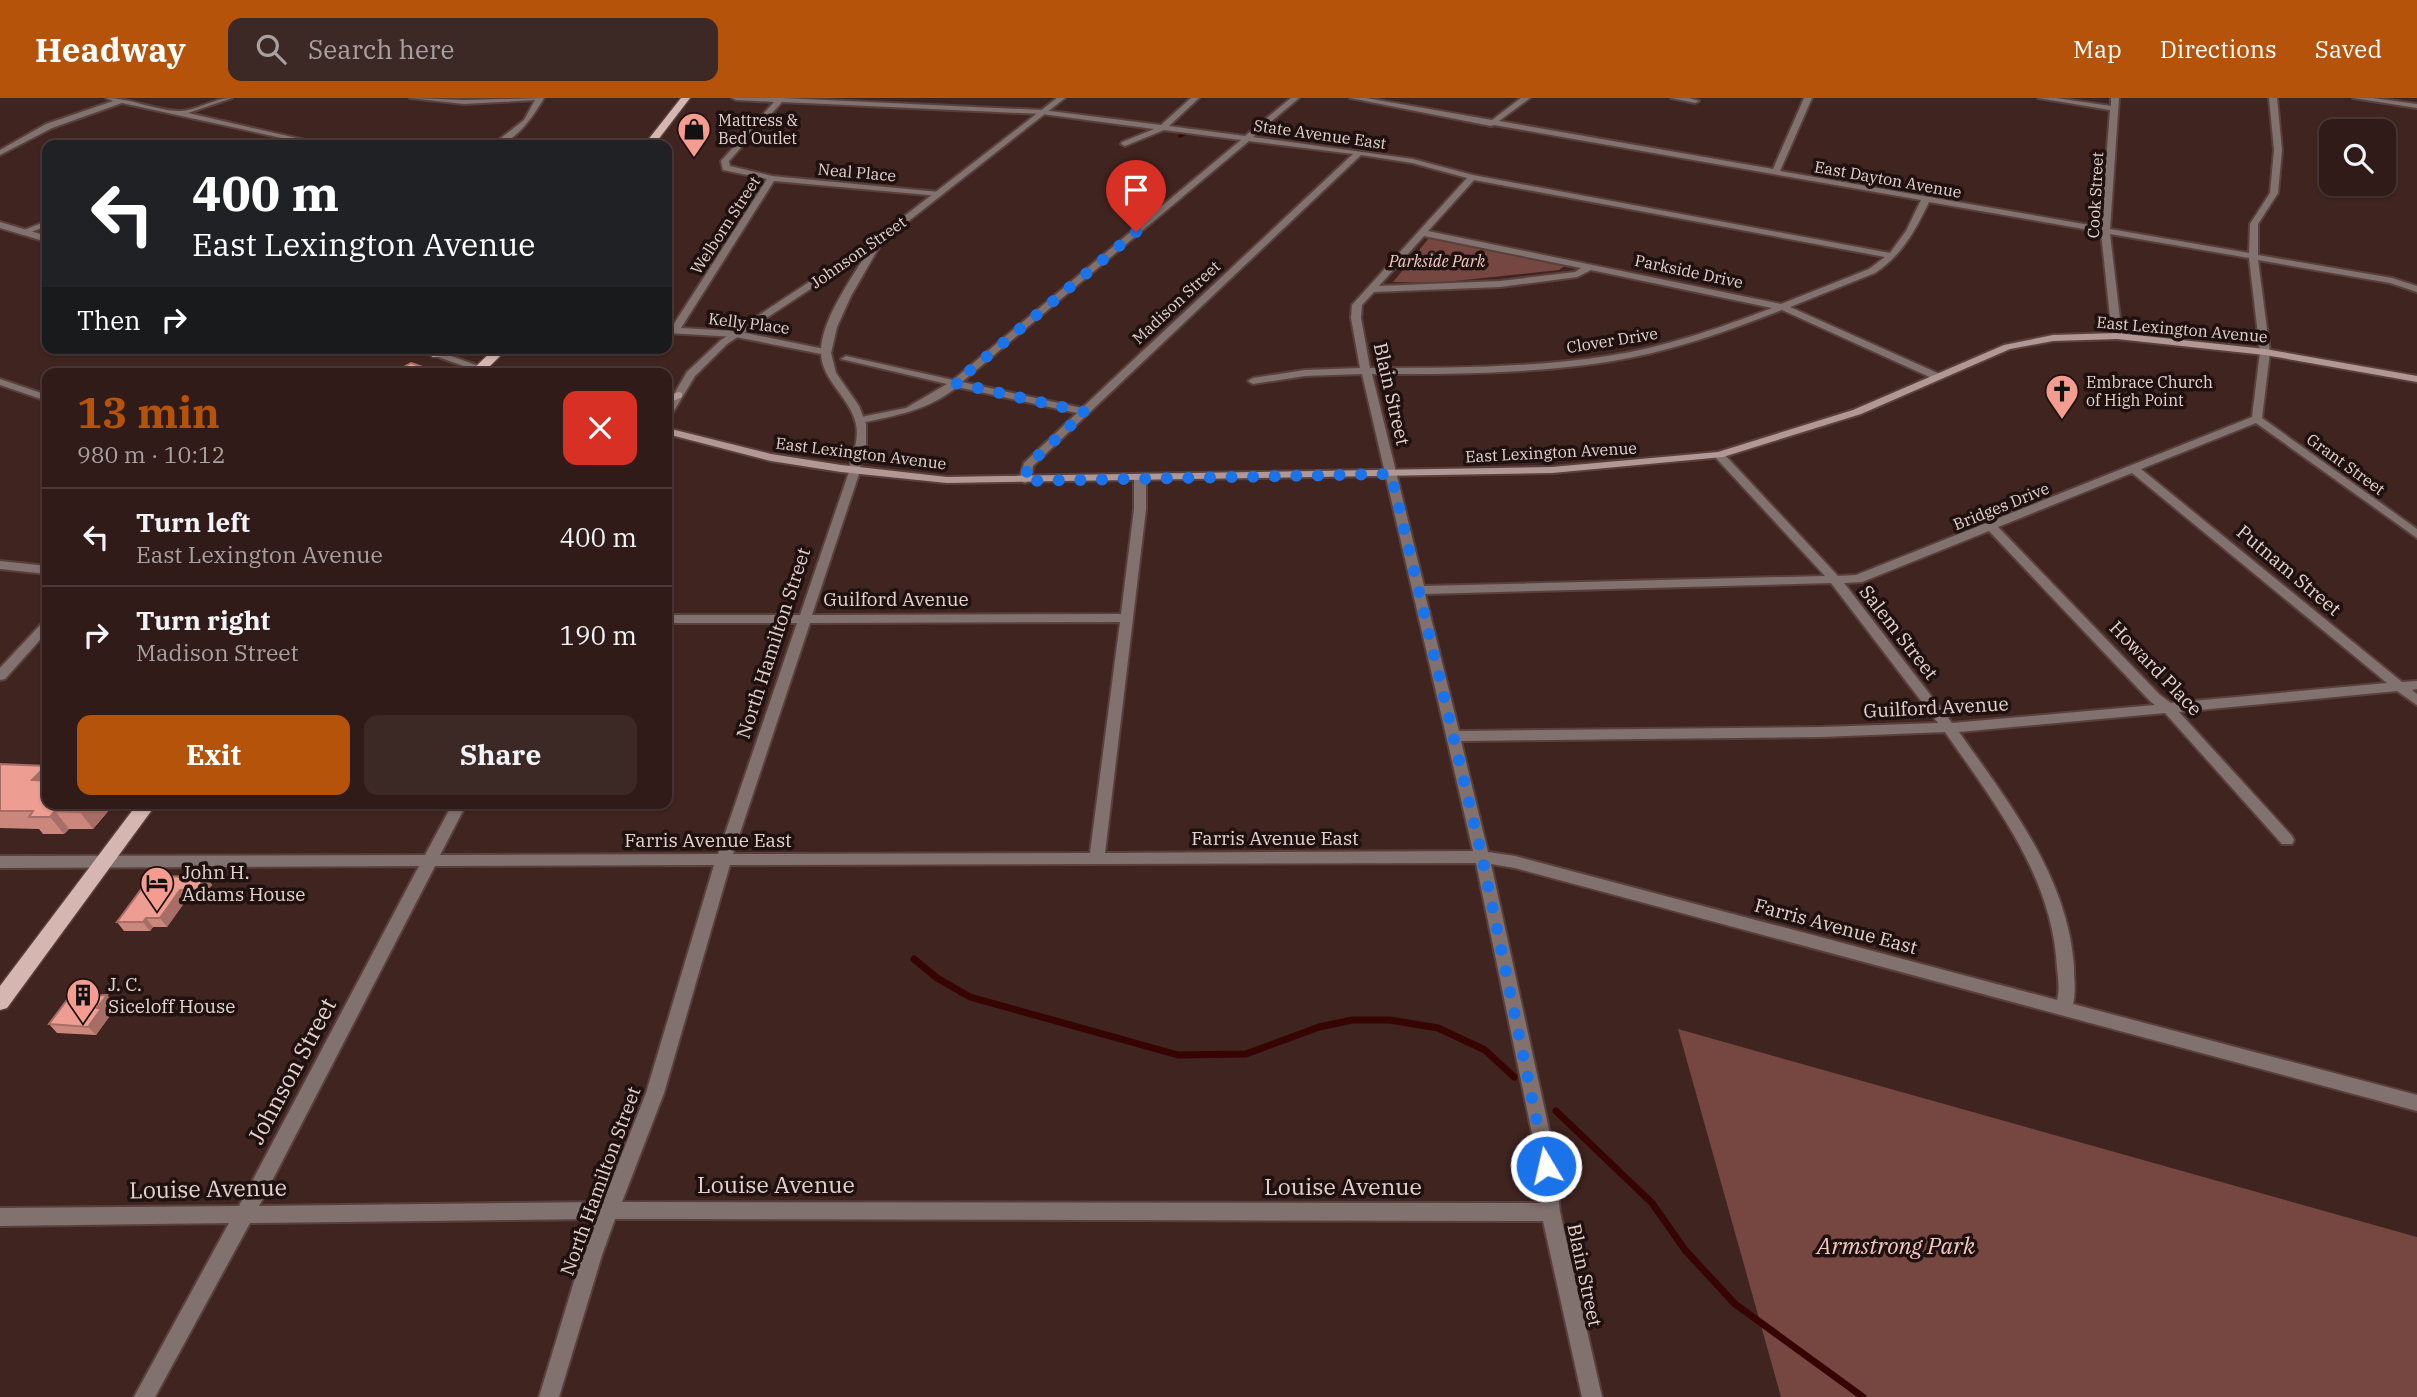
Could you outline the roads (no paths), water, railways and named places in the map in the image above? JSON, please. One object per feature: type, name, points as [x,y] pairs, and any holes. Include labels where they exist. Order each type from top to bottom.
[{"type":"main road","points":[[653,140],[686,98]]},
{"type":"main road","name":"East Lexington Avenue","points":[[672,431],[757,456],[854,471],[947,480],[1140,479],[1591,468],[1719,455],[1857,412],[2007,346],[2053,338],[2117,336],[2265,352],[2417,379]]},
{"type":"main road","points":[[485,368],[497,354]]},
{"type":"main road","points":[[672,398],[678,395]]},
{"type":"main road","points":[[0,1002],[143,809]]},
{"type":"street","points":[[110,98],[299,140]]},
{"type":"street","points":[[180,113],[228,98]]},
{"type":"street","points":[[414,98],[464,102],[538,98],[527,121],[502,140]]},
{"type":"street","name":"State Avenue East","points":[[736,98],[1042,112],[1359,153],[1413,161],[1472,177],[1893,256]]},
{"type":"street","name":"Johnson Street","points":[[672,405],[691,374],[736,334],[879,240],[1061,98]]},
{"type":"street","points":[[1125,144],[1162,128],[1195,98]]},
{"type":"street","points":[[879,240],[833,325],[826,352],[830,373],[857,411],[860,420],[909,410],[955,383],[1294,98]]},
{"type":"street","name":"East Dayton Avenue","points":[[1354,98],[2392,281],[2417,289]]},
{"type":"street","points":[[1491,124],[1527,98]]},
{"type":"street","points":[[1675,98],[1695,101]]},
{"type":"street","points":[[1775,173],[1808,98]]},
{"type":"street","points":[[2042,98],[2115,108]]},
{"type":"street","name":"Cook Street","points":[[2115,98],[2108,231],[2105,236],[2117,336]]},
{"type":"street","points":[[2257,419],[2265,352],[2253,257],[2254,224],[2274,193],[2277,172],[2276,114],[2273,98]]},
{"type":"street","points":[[2357,98],[2417,106]]},
{"type":"street","points":[[0,153],[49,126],[123,100]]},
{"type":"street","name":"Welborn Street","points":[[672,328],[772,178],[734,171],[726,168],[725,161],[780,100]]},
{"type":"street","points":[[283,140],[289,138]]},
{"type":"street","name":"Madison Street","points":[[1025,481],[1028,465],[1359,153]]},
{"type":"street","name":"Blain Street","points":[[1472,177],[1357,305],[1356,318],[1366,371],[1482,857],[1543,1143],[1551,1212],[1592,1397]]},
{"type":"street","name":"Neal Place","points":[[772,178],[939,194]]},
{"type":"street","name":"Clover Drive","points":[[1253,381],[1283,373],[1570,364],[1622,357],[1703,336],[1872,271],[1893,256],[1906,242],[1926,199]]},
{"type":"street","points":[[0,225],[42,238]]},
{"type":"street","points":[[23,232],[42,225]]},
{"type":"street","name":"Parkside Drive","points":[[1423,233],[1782,307],[1938,377]]},
{"type":"street","points":[[839,265],[853,269],[855,280]]},
{"type":"street","points":[[1372,289],[1500,284],[1577,274],[1591,267]]},
{"type":"street","name":"Kelly Place","points":[[672,331],[736,334],[826,352]]},
{"type":"street","points":[[436,354],[474,368]]},
{"type":"street","points":[[846,359],[1085,412]]},
{"type":"street","points":[[0,382],[42,396]]},
{"type":"street","name":"Bridges Drive","points":[[1418,590],[1858,579],[2257,419]]},
{"type":"street","name":"Grant Street","points":[[2257,419],[2417,534]]},
{"type":"street","name":"North Hamilton Street","points":[[548,1397],[593,1255],[655,1093],[723,862],[854,471],[860,448],[860,420]]},
{"type":"street","name":"Salem Street","points":[[1719,455],[1835,580],[1949,727],[2008,812],[2041,870],[2064,941],[2067,994],[2064,1009]]},
{"type":"street","name":"Putnam Street","points":[[2134,469],[2417,701]]},
{"type":"street","points":[[1097,858],[1140,509],[1140,479]]},
{"type":"street","name":"Howard Place","points":[[1992,527],[2155,698],[2168,708],[2287,840]]},
{"type":"street","points":[[0,565],[42,569]]},
{"type":"street","name":"Guilford Avenue","points":[[672,619],[1125,618]]},
{"type":"street","points":[[0,676],[42,630]]},
{"type":"street","name":"Guilford Avenue","points":[[1455,736],[1949,727],[2417,685]]},
{"type":"street","name":"Johnson Street","points":[[144,1397],[245,1213],[457,809]]},
{"type":"street","name":"Farris Avenue East","points":[[0,862],[723,862],[1482,857],[1528,866],[2417,1103]]},
{"type":"street","name":"Louise Avenue","points":[[0,1217],[612,1211],[1551,1212]]},
{"type":"waterway","points":[[1180,136],[1186,133]]},
{"type":"waterway","points":[[914,959],[937,978],[970,997],[1178,1055],[1246,1054],[1319,1027],[1352,1020],[1390,1020],[1438,1028],[1485,1050],[1514,1077]]},
{"type":"waterway","points":[[1556,1111],[1652,1203],[1685,1250],[1735,1304],[1863,1397]]},
{"type":"place","name":"Mattress & Bed Outlet","points":[[694,159]]},
{"type":"place","name":"Embrace Church of High Point","points":[[2062,421]]},
{"type":"place","name":"John H. Adams House","points":[[157,913]]},
{"type":"place","name":"J. C. Siceloff House","points":[[83,1025]]},
{"type":"park label","name":"Parkside Park","points":[[1437,261]]},
{"type":"park label","name":"Armstrong Park","points":[[1896,1246]]}]
